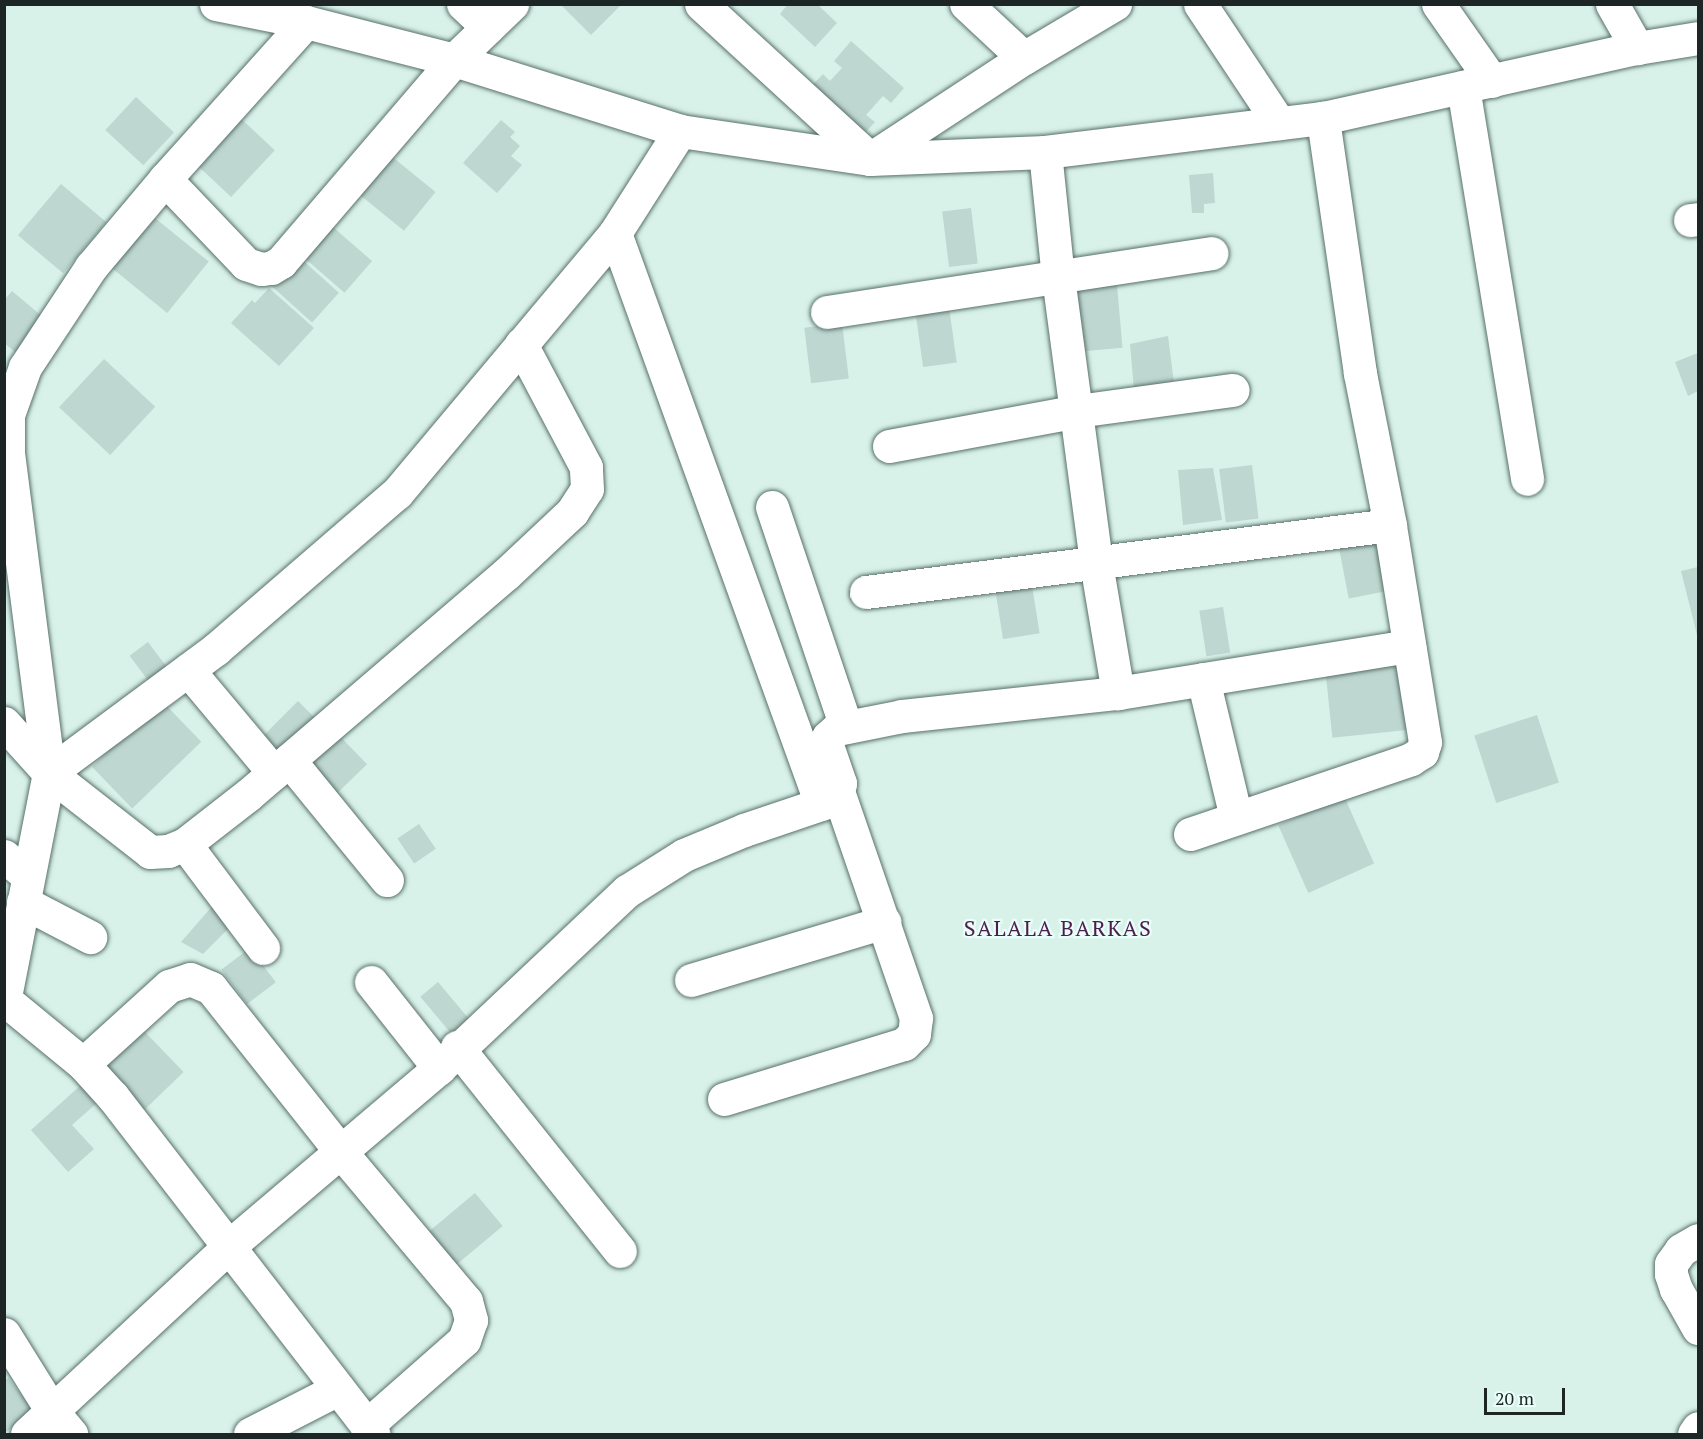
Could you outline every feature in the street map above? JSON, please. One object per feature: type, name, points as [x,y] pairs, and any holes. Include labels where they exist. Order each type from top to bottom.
[{"type":"street","points":[[216,4],[306,22],[454,60],[680,131],[870,159],[1045,152],[1323,118],[1637,48],[1698,38]]},
{"type":"street","points":[[463,4],[488,27]]},
{"type":"street","points":[[165,178],[246,264],[261,269],[271,268],[281,262],[454,60],[512,4]]},
{"type":"street","points":[[701,4],[870,159]]},
{"type":"street","points":[[966,4],[1024,58]]},
{"type":"street","points":[[870,159],[1024,58],[1115,4]]},
{"type":"street","points":[[1200,4],[1279,123]]},
{"type":"street","points":[[1438,4],[1477,84],[1527,479]]},
{"type":"street","points":[[1612,4],[1637,48]]},
{"type":"street","points":[[83,1064],[170,986],[190,979],[211,988],[340,1151],[466,1301],[471,1320],[464,1341],[369,1430],[112,1097],[83,1064],[5,1000],[18,878],[49,773],[15,577],[8,415],[25,367],[91,267],[165,178],[306,22]]},
{"type":"street","points":[[1190,834],[1411,759],[1422,752],[1425,742],[1390,525],[1360,373],[1323,118]]},
{"type":"street","points":[[49,773],[188,670],[397,494],[615,233],[680,131]]},
{"type":"street","points":[[1045,152],[1058,277],[1096,563],[1118,693]]},
{"type":"street","points":[[615,233],[829,798],[884,922],[916,1018],[914,1034],[904,1044],[724,1099]]},
{"type":"street","points":[[827,312],[1211,253]]},
{"type":"street","points":[[4,723],[49,773],[150,852],[168,851],[185,844],[282,766],[506,574],[572,512],[586,489],[586,467],[521,344]]},
{"type":"street","points":[[889,446],[1077,411],[1233,390]]},
{"type":"street","points":[[772,507],[846,727]]},
{"type":"street","points":[[866,592],[1390,525]]},
{"type":"street","points":[[27,1434],[62,1423],[228,1247],[448,1058],[627,891],[684,855],[829,798],[840,783],[827,746],[828,737],[837,729],[903,716],[1118,693],[1409,646]]},
{"type":"street","points":[[188,670],[282,766],[387,880]]},
{"type":"street","points":[[1203,679],[1236,819]]},
{"type":"street","points":[[185,844],[263,948]]},
{"type":"street","points":[[18,878],[90,937]]},
{"type":"street","points":[[691,980],[884,922]]},
{"type":"street","points":[[371,982],[448,1058],[620,1251]]},
{"type":"street","points":[[1698,1240],[1681,1250],[1671,1264],[1671,1274],[1676,1289],[1698,1328]]},
{"type":"street","points":[[4,1334],[62,1423]]},
{"type":"street","points":[[250,1434],[338,1389]]},
{"type":"street","points":[[1694,1434],[1698,1428]]},
{"type":"building","points":[[560,4],[622,4],[591,35]]},
{"type":"building","points":[[788,4],[817,4],[837,23],[815,47],[780,14]]},
{"type":"building","points":[[851,41],[904,88],[891,103],[883,96],[866,115],[875,122],[860,138],[807,91],[823,74],[830,81],[842,68],[834,61]]},
{"type":"building","points":[[136,97],[174,132],[143,165],[105,130]]},
{"type":"building","points":[[236,114],[275,150],[231,197],[192,161]]},
{"type":"building","points":[[501,120],[515,132],[510,137],[520,146],[511,156],[522,165],[497,193],[463,163]]},
{"type":"building","points":[[385,151],[436,192],[404,231],[354,190]]},
{"type":"building","points":[[1213,173],[1215,203],[1204,204],[1204,213],[1192,213],[1189,175]]},
{"type":"building","points":[[61,184],[106,222],[63,273],[18,235]]},
{"type":"building","points":[[971,208],[978,264],[949,267],[942,212]]},
{"type":"building","points":[[145,210],[209,262],[167,313],[103,261]]},
{"type":"building","points":[[326,221],[372,261],[344,293],[298,253]]},
{"type":"building","points":[[298,256],[339,293],[312,323],[271,286]]},
{"type":"building","points":[[1117,285],[1122,348],[1078,352],[1072,289]]},
{"type":"building","points":[[269,288],[314,328],[279,366],[231,323],[252,300],[255,303]]},
{"type":"building","points":[[12,291],[50,323],[20,356],[4,343],[4,300]]},
{"type":"building","points":[[948,300],[957,362],[923,367],[914,305]]},
{"type":"building","points":[[842,323],[849,379],[811,383],[804,328]]},
{"type":"building","points":[[1168,336],[1175,391],[1135,401],[1130,344]]},
{"type":"building","points":[[1698,353],[1698,391],[1688,396],[1675,362]]},
{"type":"building","points":[[104,359],[155,407],[110,455],[59,407]]},
{"type":"building","points":[[1252,465],[1259,519],[1226,523],[1219,469]]},
{"type":"building","points":[[1213,468],[1222,520],[1183,525],[1178,470]]},
{"type":"building","points":[[1376,534],[1387,591],[1349,598],[1338,541]]},
{"type":"building","points":[[1698,567],[1698,639],[1681,571]]},
{"type":"building","points":[[1031,579],[1040,633],[1003,639],[994,585]]},
{"type":"building","points":[[1223,607],[1230,652],[1206,656],[1199,611]]},
{"type":"building","points":[[148,642],[174,677],[156,691],[130,656]]},
{"type":"building","points":[[1402,663],[1409,730],[1332,738],[1325,671]]},
{"type":"building","points":[[161,700],[201,742],[132,808],[92,767]]},
{"type":"building","points":[[298,701],[316,719],[281,753],[263,736]]},
{"type":"building","points":[[1537,715],[1559,783],[1496,803],[1474,735]]},
{"type":"building","points":[[333,729],[367,764],[337,793],[303,758]]},
{"type":"building","points":[[1344,796],[1374,864],[1308,893],[1278,825]]},
{"type":"building","points":[[419,824],[436,849],[414,863],[397,839]]},
{"type":"building","points":[[215,903],[229,928],[203,954],[181,942]]},
{"type":"building","points":[[250,948],[276,982],[247,1004],[221,970]]},
{"type":"building","points":[[438,982],[473,1023],[455,1038],[420,997]]},
{"type":"building","points":[[144,1031],[184,1072],[138,1116],[99,1075]]},
{"type":"building","points":[[81,1085],[97,1103],[72,1125],[94,1149],[68,1172],[31,1130]]},
{"type":"building","points":[[475,1193],[503,1226],[455,1266],[428,1233]]},
{"type":"building","points":[[8,1378],[33,1410],[4,1434],[4,1381]]},
{"type":"district","name":"SALALA BARKAS","points":[[1058,928]]}]
